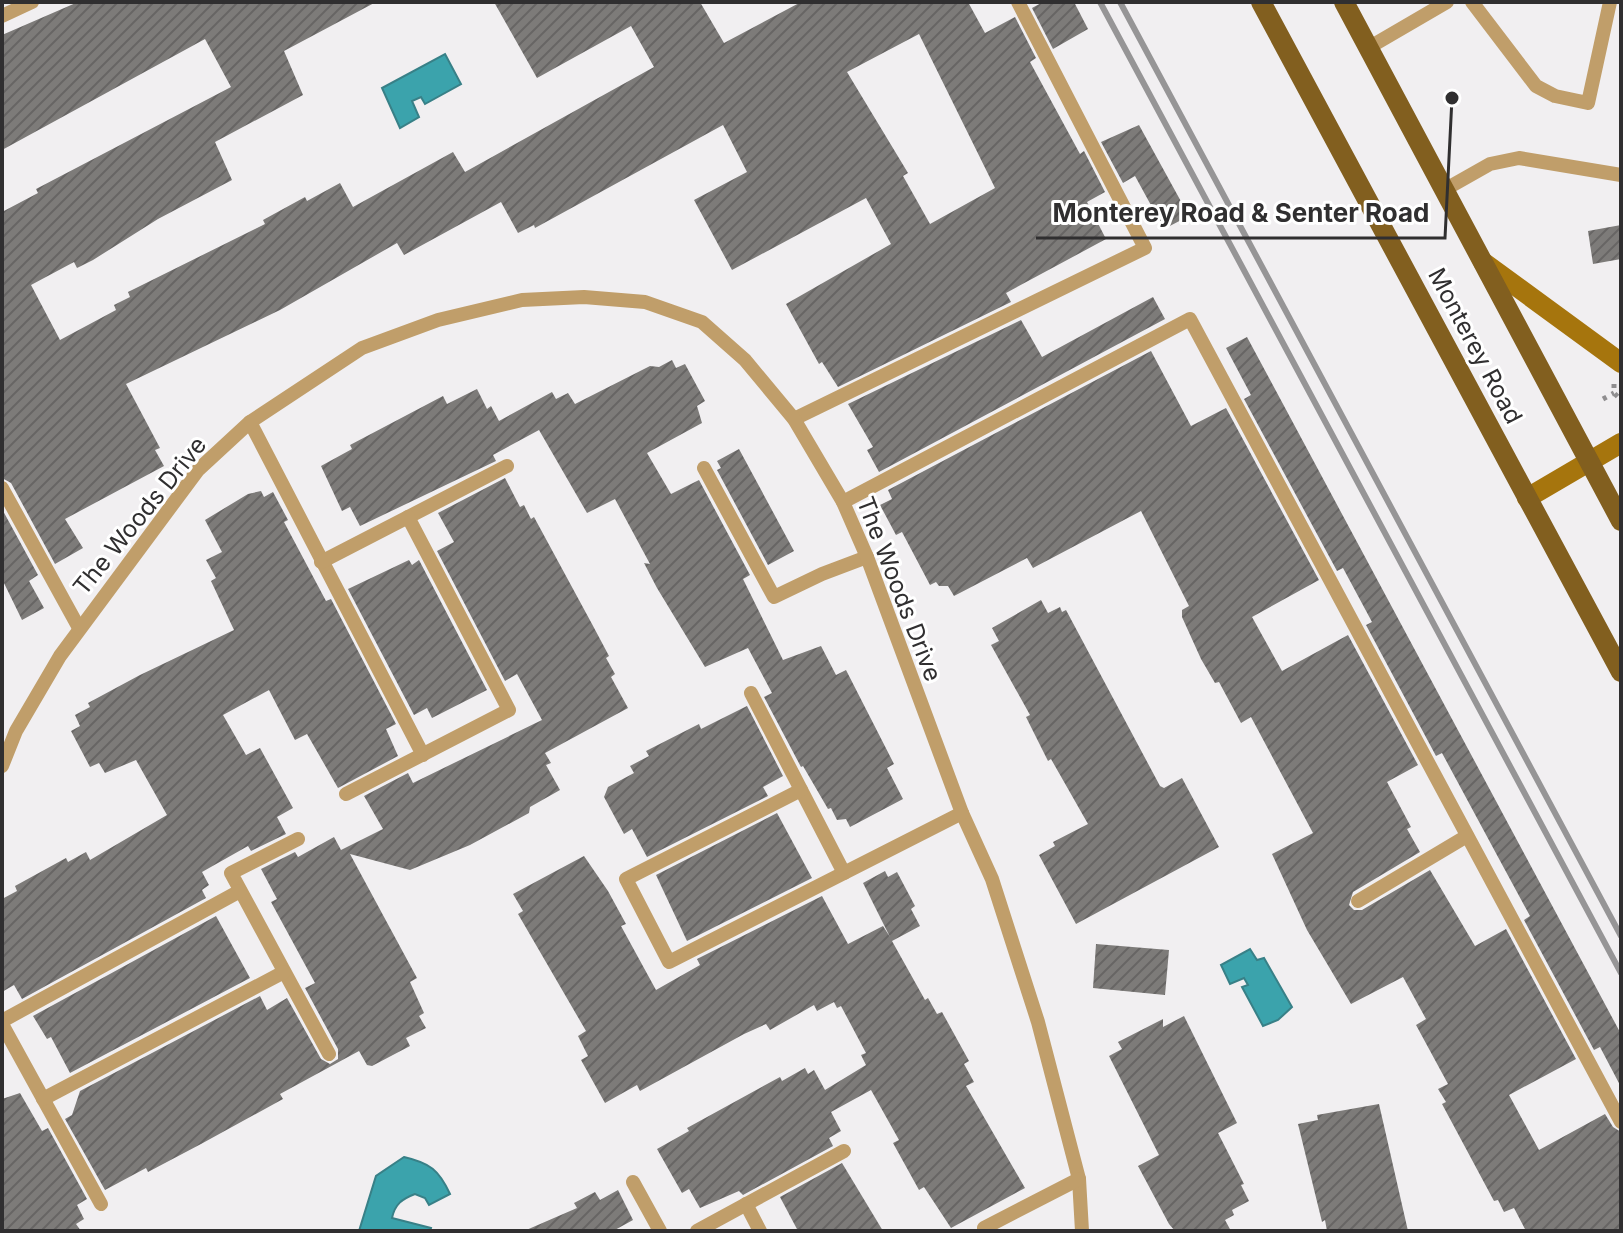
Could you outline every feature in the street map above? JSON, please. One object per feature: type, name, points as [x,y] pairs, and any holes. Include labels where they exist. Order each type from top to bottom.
[{"type":"main road","name":"Monterey Road","points":[[1261,2],[1621,672]]},
{"type":"main road","name":"Monterey Road","points":[[1344,2],[1621,521]]},
{"type":"main road","points":[[1483,262],[1621,363]]},
{"type":"main road","points":[[1527,498],[1621,443]]},
{"type":"lane","points":[[2,16],[32,2]]},
{"type":"lane","points":[[794,419],[1145,248],[1018,2]]},
{"type":"lane","points":[[1472,2],[1536,86],[1555,96],[1588,103],[1610,2]]},
{"type":"lane","points":[[1368,48],[1445,3]]},
{"type":"lane","points":[[1444,190],[1490,164],[1519,158],[1621,175]]},
{"type":"lane","name":"The Woods Drive","points":[[2,766],[16,731],[79,628],[198,470],[250,422],[375,343],[438,320],[522,300],[584,297],[645,302],[702,322],[745,360],[794,419],[843,502],[867,557],[962,813],[992,879],[1038,1022],[1079,1179],[1082,1231]]},
{"type":"lane","points":[[843,502],[1190,319],[1621,1122]]},
{"type":"lane","points":[[250,422],[423,755]]},
{"type":"lane","points":[[321,562],[507,466]]},
{"type":"lane","points":[[704,468],[774,597],[867,557]]},
{"type":"lane","points":[[2,488],[79,628]]},
{"type":"lane","points":[[346,794],[509,710],[408,517]]},
{"type":"lane","points":[[751,693],[844,873]]},
{"type":"lane","points":[[801,790],[626,879],[669,962],[962,813]]},
{"type":"lane","points":[[1358,901],[1467,836]]},
{"type":"lane","points":[[298,839],[231,873],[329,1054]]},
{"type":"lane","points":[[101,1204],[2,1022],[240,891]]},
{"type":"lane","points":[[43,1099],[284,972]]},
{"type":"lane","points":[[697,1231],[844,1151]]},
{"type":"lane","points":[[985,1231],[984,1228],[1079,1179]]},
{"type":"lane","points":[[633,1182],[660,1231]]},
{"type":"lane","points":[[746,1204],[760,1231]]},
{"type":"path","points":[[1603,399],[1614,393]]},
{"type":"water","points":[[445,54],[461,84],[425,104],[421,97],[412,101],[419,117],[400,128],[382,88]]},
{"type":"water","points":[[1250,949],[1257,960],[1264,958],[1292,1007],[1278,1020],[1263,1026],[1242,987],[1248,985],[1244,978],[1230,984],[1221,965]]},
{"type":"water","points":[[404,1157],[433,1169],[450,1194],[429,1205],[425,1198],[415,1194],[410,1196],[397,1206],[392,1218],[431,1228],[430,1231],[359,1231],[376,1176]]},
{"type":"building","points":[[78,2],[376,2],[284,51],[303,95],[215,142],[232,180],[158,219],[93,260],[77,268],[74,262],[31,285],[60,340],[116,310],[114,305],[130,297],[128,292],[265,224],[263,220],[305,197],[307,201],[340,183],[353,207],[453,152],[465,172],[654,67],[631,26],[537,78],[494,2],[700,2],[724,43],[801,2],[968,2],[985,33],[1015,17],[1036,58],[1030,62],[1080,154],[1084,151],[1105,192],[1087,202],[1106,239],[1006,293],[1011,302],[838,387],[822,362],[819,364],[786,304],[891,244],[866,198],[732,270],[694,200],[747,172],[723,125],[535,228],[534,225],[518,233],[501,202],[404,255],[397,243],[280,310],[126,384],[160,448],[155,450],[164,466],[65,519],[83,548],[55,564],[11,483],[2,478],[2,212],[38,193],[36,189],[231,87],[205,39],[2,150],[2,35]],"holes":[[[919,34],[995,188],[930,224],[903,176],[908,173],[847,72]]]},
{"type":"building","points":[[1043,2],[1074,2],[1088,29],[1053,49],[1032,8]]},
{"type":"building","points":[[1139,125],[1189,216],[1164,229],[1135,176],[1123,183],[1101,142]]},
{"type":"building","points":[[1621,225],[1621,259],[1593,264],[1588,231]]},
{"type":"building","points":[[1153,297],[1165,319],[879,472],[867,450],[873,447],[848,404],[1021,320],[1042,357]]},
{"type":"building","points":[[1247,337],[1621,1034],[1621,1087],[1600,1047],[1594,1050],[1524,920],[1530,916],[1442,753],[1436,756],[1366,625],[1372,622],[1343,568],[1337,571],[1244,399],[1251,395],[1226,348]]},
{"type":"building","points":[[1151,351],[1191,426],[1226,408],[1319,580],[1252,617],[1282,671],[1348,635],[1418,765],[1387,782],[1411,827],[1407,829],[1420,852],[1353,892],[1349,905],[1354,910],[1362,910],[1430,870],[1475,946],[1506,929],[1576,1059],[1509,1095],[1539,1150],[1605,1114],[1613,1127],[1621,1132],[1621,1231],[1526,1231],[1514,1208],[1504,1212],[1498,1200],[1494,1201],[1442,1104],[1446,1102],[1438,1089],[1448,1084],[1416,1025],[1426,1019],[1403,977],[1351,1004],[1307,930],[1272,854],[1313,833],[1251,717],[1241,723],[1219,682],[1215,683],[1201,659],[1182,617],[1182,610],[1189,606],[1141,511],[1033,568],[1027,558],[954,596],[948,586],[939,586],[936,582],[930,585],[902,532],[896,535],[880,505],[892,499],[888,490]]},
{"type":"building","points":[[672,360],[676,368],[685,364],[705,401],[697,406],[702,423],[647,453],[671,494],[699,480],[750,575],[743,579],[783,660],[821,646],[836,675],[846,670],[894,764],[887,768],[903,799],[850,827],[846,819],[837,820],[831,808],[828,809],[801,767],[764,697],[772,693],[748,648],[705,667],[657,588],[644,563],[650,564],[615,499],[587,513],[539,430],[493,455],[496,461],[360,526],[350,507],[342,511],[321,466],[352,449],[350,445],[443,396],[447,404],[477,389],[487,409],[491,406],[499,421],[552,392],[556,399],[568,393],[575,404],[650,366],[659,367]]},
{"type":"building","points":[[739,449],[794,551],[768,565],[717,470],[721,468],[717,461]]},
{"type":"building","points":[[505,478],[520,507],[524,505],[531,519],[534,517],[592,624],[609,656],[606,658],[615,674],[611,677],[628,708],[545,753],[551,763],[546,765],[560,790],[530,807],[529,813],[470,845],[410,870],[350,854],[417,978],[410,982],[424,1013],[419,1016],[426,1028],[406,1038],[410,1046],[372,1066],[367,1065],[359,1051],[280,1094],[283,1099],[201,1144],[105,1190],[65,1119],[72,1115],[80,1091],[260,996],[267,1010],[287,998],[321,1059],[330,1064],[338,1059],[338,1049],[305,988],[315,983],[271,902],[277,899],[261,869],[295,852],[298,857],[334,837],[341,850],[383,829],[364,796],[408,773],[413,783],[542,720],[517,674],[505,681],[437,551],[454,542],[438,513]]},
{"type":"building","points":[[261,491],[264,497],[273,492],[288,520],[284,522],[326,601],[331,599],[396,724],[386,729],[398,756],[338,788],[307,734],[295,740],[269,690],[223,715],[246,755],[260,748],[293,808],[277,817],[286,834],[251,851],[248,846],[202,872],[209,885],[202,890],[206,898],[22,999],[14,985],[2,992],[2,899],[17,891],[15,886],[66,858],[68,862],[86,852],[90,860],[167,815],[136,760],[105,773],[99,763],[90,767],[71,731],[80,726],[75,715],[90,707],[88,703],[140,675],[234,630],[211,581],[216,578],[206,560],[222,552],[205,520],[248,494]]},
{"type":"building","points":[[2,509],[38,575],[29,581],[44,608],[22,620],[2,579]]},
{"type":"building","points":[[409,560],[412,565],[419,560],[487,690],[432,718],[427,708],[414,715],[348,589]]},
{"type":"building","points":[[1041,600],[1048,613],[1060,607],[1062,612],[1066,610],[1160,786],[1164,788],[1182,778],[1219,847],[1076,924],[1039,855],[1055,846],[1053,842],[1088,824],[1051,759],[1048,761],[1026,717],[1030,715],[991,645],[999,641],[992,628]]},
{"type":"building","points":[[747,706],[783,776],[763,787],[768,796],[647,857],[632,829],[624,834],[604,797],[608,787],[634,773],[630,766],[649,756],[646,751],[699,724],[701,729]]},
{"type":"building","points":[[777,813],[812,878],[687,941],[656,875]]},
{"type":"building","points":[[584,856],[626,924],[621,926],[656,990],[700,965],[697,959],[822,896],[848,944],[883,926],[890,937],[863,883],[885,871],[888,877],[897,872],[915,906],[911,909],[920,926],[892,941],[925,1000],[928,998],[937,1014],[942,1012],[969,1061],[964,1064],[974,1082],[966,1086],[1025,1188],[951,1228],[924,1187],[919,1190],[893,1143],[899,1140],[871,1090],[831,1112],[841,1131],[829,1138],[833,1146],[743,1195],[739,1191],[700,1208],[689,1189],[682,1193],[657,1149],[689,1131],[687,1128],[780,1077],[782,1081],[805,1068],[808,1074],[814,1070],[825,1090],[866,1065],[861,1055],[866,1053],[841,1006],[837,1008],[834,1002],[817,1011],[814,1005],[770,1030],[766,1024],[744,1034],[640,1091],[637,1085],[605,1103],[581,1060],[588,1056],[578,1036],[586,1031],[518,914],[523,911],[513,894]]},
{"type":"building","points":[[216,916],[250,978],[70,1073],[51,1037],[47,1039],[33,1016]]},
{"type":"building","points":[[1096,944],[1169,950],[1165,995],[1093,988]]},
{"type":"building","points":[[1184,1016],[1237,1123],[1218,1133],[1244,1184],[1241,1185],[1249,1201],[1232,1210],[1234,1215],[1225,1220],[1231,1231],[1175,1231],[1169,1224],[1138,1166],[1159,1155],[1109,1056],[1122,1049],[1118,1042],[1163,1019],[1163,1027]]},
{"type":"building","points":[[20,1093],[42,1131],[48,1128],[87,1199],[77,1205],[84,1219],[76,1224],[81,1231],[2,1231],[2,1099]]},
{"type":"building","points":[[1379,1104],[1408,1231],[1327,1231],[1325,1220],[1322,1222],[1298,1124],[1318,1120],[1317,1115]]},
{"type":"building","points":[[842,1163],[883,1231],[798,1231],[780,1197]]},
{"type":"building","points":[[618,1190],[633,1220],[613,1231],[524,1231],[577,1208],[574,1203],[595,1192],[600,1200]]},
{"type":"railway","points":[[1100,2],[1621,973]]},
{"type":"railway","points":[[1120,2],[1621,936]]},
{"type":"place","name":"Monterey Road & Senter Road","points":[[1452,98]]}]
